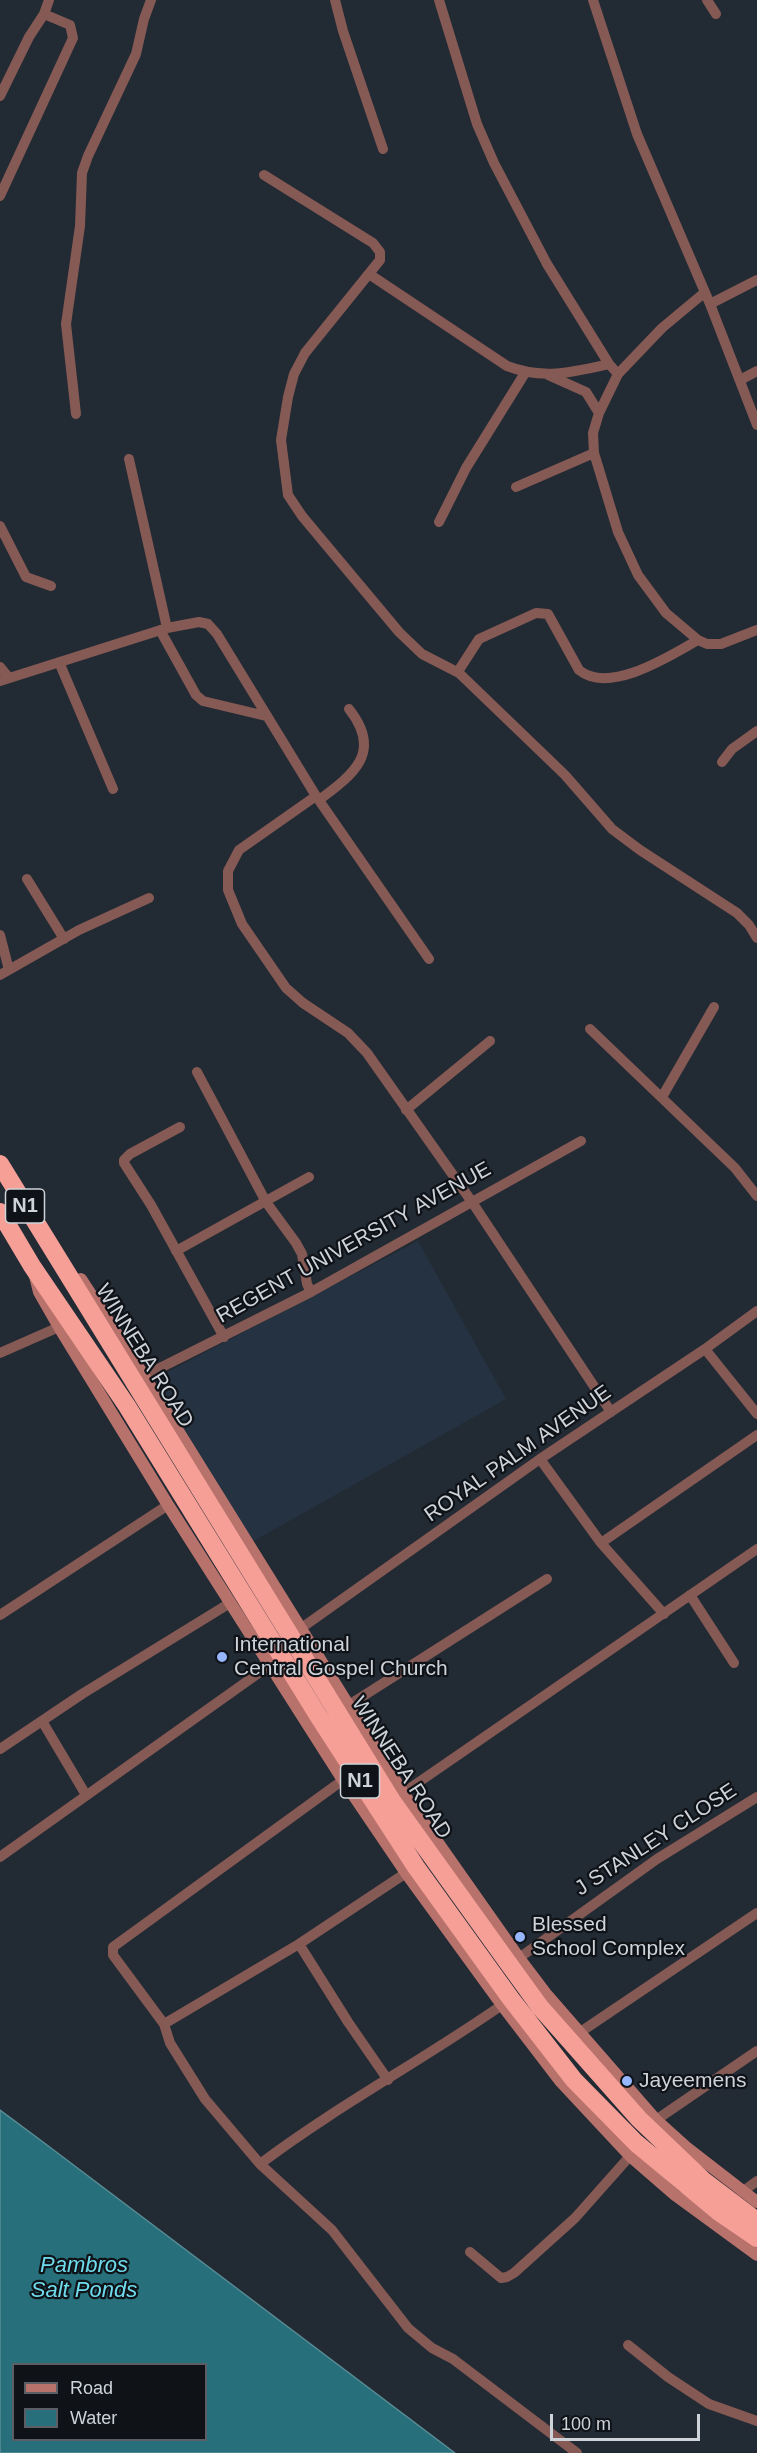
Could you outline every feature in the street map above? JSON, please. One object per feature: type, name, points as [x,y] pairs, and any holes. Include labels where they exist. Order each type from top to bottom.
[{"type":"highway","name":"WINNEBA ROAD","points":[[0,1164],[392,1801],[477,1909],[540,2007],[639,2119],[704,2181],[757,2221]]},
{"type":"highway","name":"WINNEBA ROAD","points":[[0,1212],[32,1266],[127,1406],[452,1927],[574,2080],[636,2143],[719,2212],[757,2238]]},
{"type":"street","points":[[0,96],[5,73],[44,14],[50,0]]},
{"type":"street","points":[[76,414],[66,324],[80,226],[82,173],[136,54],[151,0]]},
{"type":"street","points":[[334,0],[383,149]]},
{"type":"street","points":[[439,0],[477,124],[494,163],[547,264],[609,364],[618,374]]},
{"type":"street","points":[[593,0],[638,134],[710,304],[757,425]]},
{"type":"street","points":[[707,0],[716,14]]},
{"type":"street","points":[[0,196],[73,38],[70,25],[44,14]]},
{"type":"street","points":[[264,175],[373,243],[380,252],[380,260],[305,353],[294,374],[281,440],[288,495],[302,516],[399,632],[422,654],[459,673],[565,775],[612,829],[640,850],[737,913],[749,925],[757,938]]},
{"type":"street","points":[[369,274],[507,366],[525,373],[548,375],[609,364]]},
{"type":"street","points":[[710,304],[757,280]]},
{"type":"street","points":[[704,293],[662,328],[618,374],[599,413],[593,433],[594,453],[618,532],[638,575],[666,613],[698,640],[707,644],[722,644],[757,630]]},
{"type":"street","points":[[740,380],[757,371]]},
{"type":"street","points":[[439,522],[466,468],[525,373]]},
{"type":"street","points":[[548,375],[586,392],[599,413]]},
{"type":"street","points":[[516,487],[576,463],[594,453]]},
{"type":"street","points":[[129,459],[163,629],[196,695],[203,701],[266,716]]},
{"type":"street","points":[[0,526],[26,577],[51,586]]},
{"type":"street","points":[[459,673],[479,639],[536,613],[548,614],[579,670],[586,676],[598,679],[634,673],[668,658],[698,640]]},
{"type":"street","points":[[0,666],[4,680],[163,629],[200,622],[208,624],[217,633],[317,798],[429,959]]},
{"type":"street","points":[[59,662],[113,789]]},
{"type":"street","points":[[350,709],[362,730],[365,750],[352,772],[239,850],[228,871],[228,890],[242,924],[286,988],[303,1003],[348,1033],[367,1053],[472,1202],[611,1412]]},
{"type":"street","points":[[722,762],[732,749],[757,731]]},
{"type":"street","points":[[27,879],[64,939]]},
{"type":"street","points":[[0,935],[4,972],[64,939],[149,898]]},
{"type":"street","points":[[662,1097],[714,1007]]},
{"type":"street","points":[[590,1029],[735,1168],[757,1196]]},
{"type":"street","points":[[406,1110],[490,1041]]},
{"type":"street","points":[[197,1072],[266,1203],[302,1254],[307,1284],[311,1292]]},
{"type":"street","points":[[180,1127],[130,1154],[124,1160],[224,1337]]},
{"type":"street","name":"REGENT UNIVERSITY AVENUE","points":[[144,1376],[311,1292],[581,1141]]},
{"type":"street","points":[[176,1251],[309,1178]]},
{"type":"street","points":[[50,1248],[81,1279],[144,1376],[477,1909],[579,2033],[656,2120],[686,2147],[757,2202]]},
{"type":"street","points":[[32,1266],[39,1292],[59,1327],[230,1603],[343,1780],[406,1873],[452,1927],[502,2005],[561,2082],[630,2156],[675,2195],[757,2255]]},
{"type":"street","name":"ROYAL PALM AVENUE","points":[[300,1629],[540,1459],[705,1349],[757,1311]]},
{"type":"street","points":[[0,1353],[59,1327]]},
{"type":"street","points":[[705,1349],[757,1414]]},
{"type":"street","points":[[601,1542],[757,1435]]},
{"type":"street","points":[[540,1459],[601,1542],[663,1614]]},
{"type":"street","points":[[0,1615],[168,1505]]},
{"type":"street","points":[[403,1793],[757,1549]]},
{"type":"street","points":[[348,1705],[547,1580]]},
{"type":"street","points":[[690,1595],[734,1663]]},
{"type":"street","points":[[0,1749],[230,1603]]},
{"type":"street","points":[[0,1857],[270,1665]]},
{"type":"street","points":[[42,1721],[86,1795]]},
{"type":"street","points":[[343,1780],[113,1947],[113,1955],[164,2024],[170,2043],[199,2090],[260,2164],[332,2230],[408,2328],[555,2439],[577,2453]]},
{"type":"street","name":"J STANLEY CLOSE","points":[[519,1958],[657,1859],[757,1797]]},
{"type":"street","points":[[164,2024],[299,1944],[406,1873]]},
{"type":"street","points":[[579,2033],[757,1913]]},
{"type":"street","points":[[299,1944],[388,2080]]},
{"type":"street","points":[[260,2164],[303,2132],[388,2080],[502,2005]]},
{"type":"street","points":[[656,2120],[757,2051]]},
{"type":"street","points":[[470,2252],[501,2278],[507,2277],[543,2250],[630,2156]]},
{"type":"street","points":[[742,2192],[757,2181]]},
{"type":"street","points":[[628,2345],[668,2377],[710,2404],[757,2421]]},
{"type":"shaded area","points":[[418,1241],[506,1399],[252,1542],[154,1379]]},
{"type":"water","name":"Pambros Salt Ponds","points":[[0,2110],[455,2453],[0,2453]]},
{"type":"place","name":"International Central Gospel Church","points":[[222,1657]]},
{"type":"place","name":"Blessed School Complex","points":[[520,1937]]},
{"type":"place","name":"Jayeemens","points":[[627,2081]]}]
